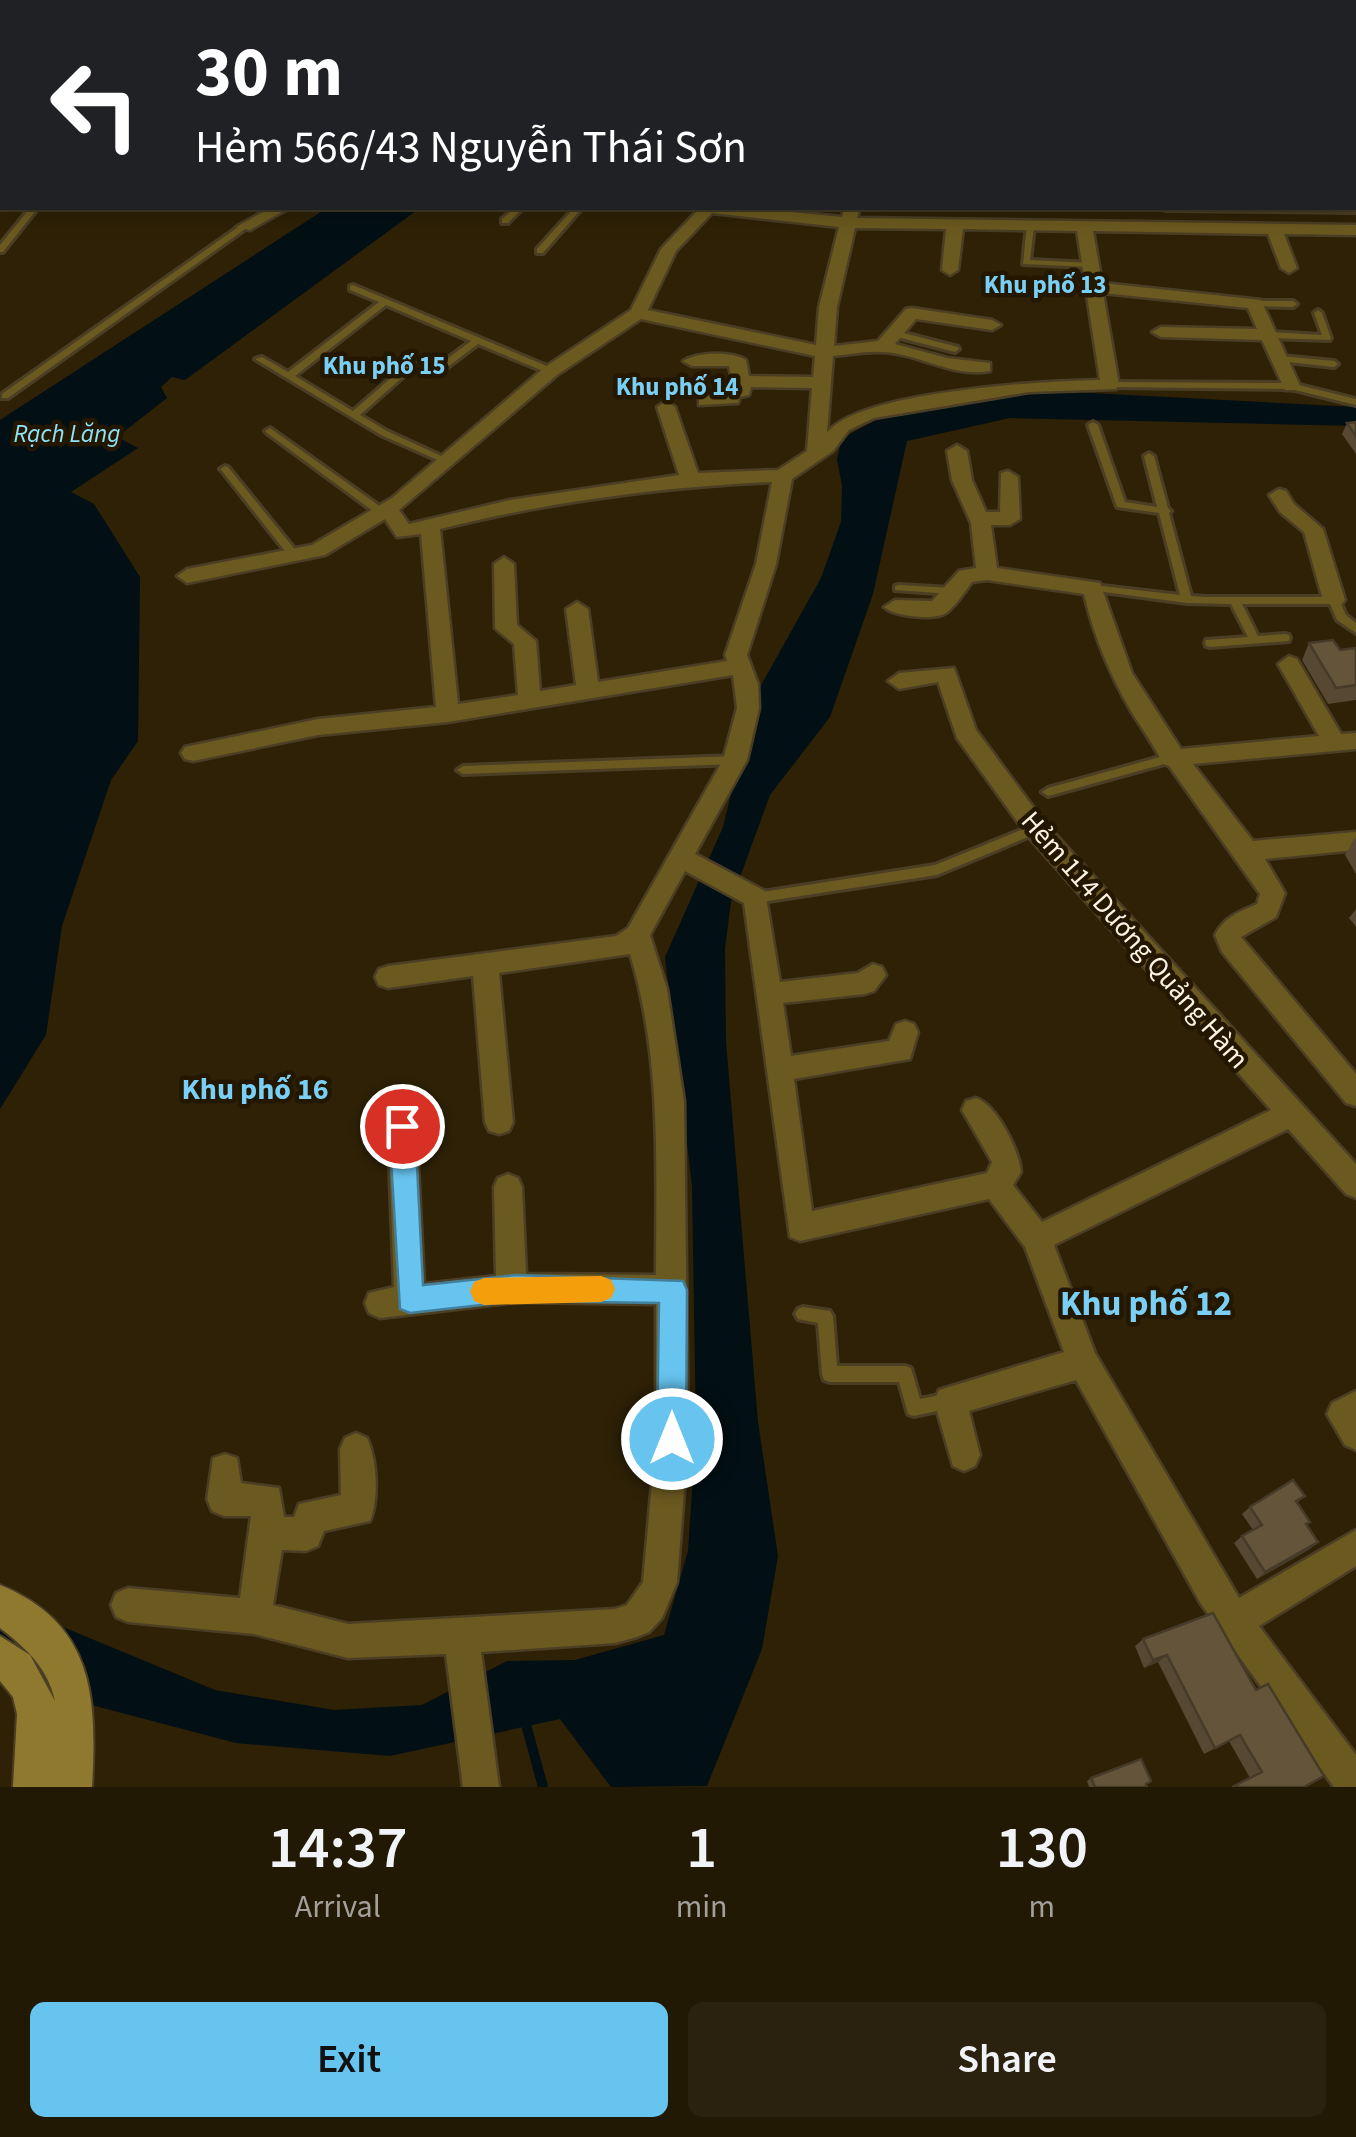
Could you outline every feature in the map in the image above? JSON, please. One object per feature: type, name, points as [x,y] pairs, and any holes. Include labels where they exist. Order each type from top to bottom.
[{"type":"main road","points":[[0,1604],[46,1639],[63,1659],[57,1711],[33,1787]]},
{"type":"main road","points":[[0,1654],[57,1711],[72,1787]]},
{"type":"street","points":[[244,227],[277,210]]},
{"type":"street","points":[[187,576],[318,550],[385,510],[551,371],[638,313],[669,249],[707,210]]},
{"type":"street","points":[[750,210],[955,225],[1356,230]]},
{"type":"street","points":[[816,454],[822,352],[851,215]]},
{"type":"street","points":[[950,270],[955,225]]},
{"type":"street","points":[[385,510],[404,532],[510,506],[690,479],[783,476],[816,454],[842,426],[869,413],[1029,387],[1110,386],[1084,227]]},
{"type":"street","points":[[1274,229],[1288,268]]},
{"type":"street","points":[[1094,288],[1255,304],[1291,386]]},
{"type":"street","points":[[890,340],[912,312],[992,326]]},
{"type":"street","points":[[638,313],[822,352],[890,340],[946,363],[984,366]]},
{"type":"street","points":[[1161,332],[1270,335]]},
{"type":"street","points":[[692,360],[736,360],[742,391],[730,392],[731,399],[706,401]]},
{"type":"street","points":[[741,380],[820,383]]},
{"type":"street","points":[[666,407],[690,479]]},
{"type":"street","points":[[957,452],[962,480],[980,518],[986,573]]},
{"type":"street","points":[[388,977],[622,946],[637,935],[678,856],[736,760],[748,708],[747,684],[738,667],[740,638],[766,564],[783,476]]},
{"type":"street","points":[[980,518],[1010,519],[1008,476]]},
{"type":"street","points":[[1279,495],[1286,508],[1313,529],[1334,600]]},
{"type":"street","points":[[430,527],[448,714]]},
{"type":"street","points":[[504,564],[506,628],[525,641],[530,700]]},
{"type":"street","points":[[897,598],[938,608],[966,576],[986,573],[1093,588],[1108,654],[1171,758],[1250,851],[1273,893],[1273,904],[1239,923],[1228,936],[1231,946],[1356,1094]]},
{"type":"street","points":[[577,609],[588,691]]},
{"type":"street","points":[[1289,664],[1345,742]]},
{"type":"street","points":[[193,753],[318,728],[448,714],[738,667]]},
{"type":"street","name":"Hẻm 114 Dương Quảng Hàm","points":[[899,682],[946,673],[965,732],[1036,829],[1356,1185]]},
{"type":"street","points":[[1171,758],[1345,742]]},
{"type":"street","points":[[1250,851],[1356,841]]},
{"type":"street","points":[[678,856],[756,898],[800,1227],[995,1184],[1007,1172],[1006,1160],[976,1110]]},
{"type":"street","points":[[128,1605],[254,1617],[348,1641],[464,1653],[615,1626],[637,1620],[650,1606],[660,1582],[672,1439],[673,1290],[666,1054],[637,935]]},
{"type":"street","points":[[484,964],[499,1122]]},
{"type":"street","points":[[769,994],[865,983],[873,976]]},
{"type":"street","points":[[779,1070],[900,1051],[904,1032]]},
{"type":"street","points":[[1037,1239],[1292,1114]]},
{"type":"street","points":[[402,1126],[395,1301],[512,1288],[673,1290]]},
{"type":"street","points":[[995,1184],[1037,1239],[1083,1362],[1213,1592],[1356,1786]]},
{"type":"street","points":[[508,1187],[512,1288]]},
{"type":"street","points":[[964,1455],[950,1401],[1083,1362]]},
{"type":"street","points":[[1356,1407],[1343,1414],[1356,1434]]},
{"type":"street","points":[[268,1533],[306,1534],[311,1516],[358,1510],[356,1449]]},
{"type":"street","points":[[225,1470],[224,1499],[267,1500],[268,1533],[254,1617]]},
{"type":"street","points":[[1236,1620],[1356,1548]]},
{"type":"street","points":[[464,1653],[480,1773]]},
{"type":"lane","points":[[0,250],[32,210]]},
{"type":"lane","points":[[504,221],[517,210]]},
{"type":"lane","points":[[540,250],[576,210]]},
{"type":"lane","points":[[1030,226],[1026,262],[1091,265]]},
{"type":"lane","points":[[5,396],[244,227]]},
{"type":"lane","points":[[354,288],[551,371]]},
{"type":"lane","points":[[289,376],[384,302]]},
{"type":"lane","points":[[1255,304],[1293,304]]},
{"type":"lane","points":[[1270,335],[1326,338],[1318,312]]},
{"type":"lane","points":[[438,370],[477,340]]},
{"type":"lane","points":[[890,340],[955,348]]},
{"type":"lane","points":[[259,359],[354,415],[444,460]]},
{"type":"lane","points":[[1281,359],[1334,364]]},
{"type":"lane","points":[[354,415],[411,365]]},
{"type":"lane","points":[[1110,386],[1291,386],[1356,402]]},
{"type":"lane","points":[[1092,425],[1122,504],[1166,511]]},
{"type":"lane","points":[[270,431],[385,510]]},
{"type":"lane","points":[[1149,456],[1187,600]]},
{"type":"lane","points":[[225,469],[293,554]]},
{"type":"lane","points":[[1093,588],[1187,600],[1334,600],[1341,617],[1356,629]]},
{"type":"lane","points":[[1234,601],[1255,640]]},
{"type":"lane","points":[[1210,643],[1284,638]]},
{"type":"lane","points":[[1048,792],[1171,758]]},
{"type":"lane","points":[[462,770],[736,760]]},
{"type":"lane","points":[[756,898],[937,870],[1036,829]]},
{"type":"lane","points":[[802,1314],[825,1316],[830,1374],[905,1374],[914,1408],[950,1401]]},
{"type":"water","name":"Rạch Lăng","points":[[324,210],[417,210],[185,380],[172,377],[161,387],[167,398],[117,437],[138,448],[71,492],[94,504],[140,577],[138,741],[111,780],[62,926],[46,1035],[0,1109],[0,420]]},
{"type":"water","points":[[1052,391],[1356,407],[1356,426],[1010,418],[907,441],[873,594],[830,717],[770,795],[731,902],[725,948],[726,1042],[758,1422],[778,1556],[762,1649],[707,1786],[611,1787],[560,1719],[390,1756],[236,1743],[8,1683],[0,1677],[0,1601],[215,1690],[334,1710],[422,1705],[507,1661],[575,1660],[664,1635],[688,1551],[696,1432],[692,1186],[665,957],[723,827],[755,696],[821,578],[841,522],[842,486],[837,459],[842,438],[886,415]]},
{"type":"building","points":[[1356,422],[1356,436],[1347,423]]},
{"type":"building","points":[[1333,640],[1340,650],[1356,648],[1356,685],[1336,688],[1309,643]]},
{"type":"building","points":[[1293,1480],[1305,1496],[1296,1501],[1318,1542],[1265,1572],[1242,1536],[1262,1525],[1250,1507]]},
{"type":"building","points":[[1213,1613],[1256,1690],[1268,1684],[1324,1776],[1304,1787],[1232,1787],[1262,1772],[1240,1735],[1215,1748],[1167,1655],[1153,1660],[1143,1639]]},
{"type":"building","points":[[1141,1759],[1151,1781],[1147,1787],[1095,1787],[1091,1778]]},
{"type":"waterway","points":[[525,1721],[543,1787]]},
{"type":"slow traffic","points":[[484,1291],[601,1289]]},
{"type":"district","name":"Khu phố 13","points":[[1045,285]]},
{"type":"district","name":"Khu phố 15","points":[[384,366]]},
{"type":"district","name":"Khu phố 14","points":[[677,387]]},
{"type":"district","name":"Khu phố 16","points":[[255,1089]]},
{"type":"district","name":"Khu phố 12","points":[[1146,1304]]},
{"type":"route","points":[[402,1126],[410,1300],[516,1288],[673,1290],[672,1439]]}]
